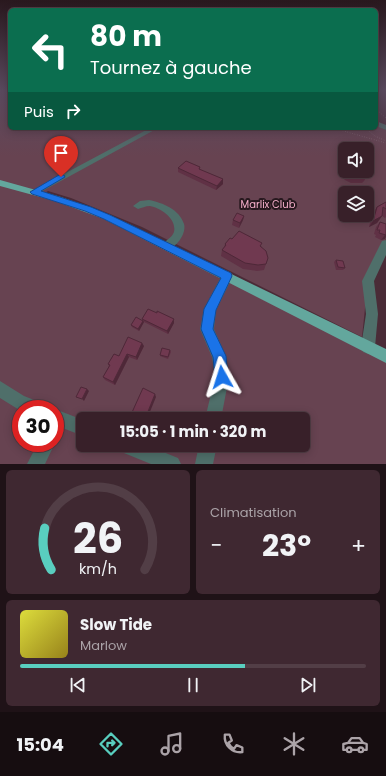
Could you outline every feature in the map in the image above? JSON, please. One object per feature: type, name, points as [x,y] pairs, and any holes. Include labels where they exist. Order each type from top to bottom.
[{"type":"main road","points":[[0,183],[88,209],[167,246],[386,356]]},
{"type":"street","points":[[34,192],[151,130]]},
{"type":"street","points":[[138,206],[145,202],[150,203],[170,212],[177,218],[180,229],[178,235],[167,246]]},
{"type":"street","points":[[368,347],[372,314],[368,281],[386,244]]},
{"type":"street","points":[[214,412],[222,377],[219,356],[207,329],[210,309],[227,276]]},
{"type":"street","points":[[0,389],[16,400]]},
{"type":"street","points":[[64,423],[76,426]]},
{"type":"street","points":[[36,464],[42,452]]},
{"type":"street","points":[[142,452],[172,464]]},
{"type":"street","points":[[204,464],[207,452]]},
{"type":"path","points":[[341,130],[386,142]]},
{"type":"path","points":[[368,130],[386,142]]},
{"type":"green space","name":"Marlix Club","points":[[0,113],[8,113],[8,130],[378,130],[378,126],[386,130],[386,239],[369,270],[362,337],[142,227],[71,198],[48,191],[43,194],[107,217],[386,356],[386,464],[0,464]]},
{"type":"building","points":[[186,161],[200,167],[199,169],[223,179],[217,186],[178,168]]},
{"type":"building","points":[[386,202],[386,209],[383,207],[382,216],[374,220],[374,218],[377,207]]},
{"type":"building","points":[[237,213],[244,216],[240,223],[233,220]]},
{"type":"building","points":[[380,222],[386,224],[386,235],[379,233],[380,230],[377,230]]},
{"type":"building","points":[[239,231],[262,243],[260,246],[266,251],[268,258],[266,264],[258,265],[245,263],[222,250],[230,238],[232,239]]},
{"type":"building","points":[[336,260],[343,261],[345,268],[338,267]]},
{"type":"building","points":[[148,309],[157,313],[157,311],[174,319],[167,331],[142,319]]},
{"type":"building","points":[[136,317],[143,321],[138,329],[131,325]]},
{"type":"building","points":[[128,337],[142,343],[136,357],[127,354],[113,382],[103,377],[114,354],[119,356]]},
{"type":"building","points":[[162,348],[170,350],[168,357],[160,355]]},
{"type":"building","points":[[81,387],[87,389],[82,399],[76,397]]},
{"type":"building","points":[[143,388],[155,394],[148,412],[132,412]]},
{"type":"route","points":[[61,177],[34,192],[88,209],[107,217],[227,276],[210,309],[207,329],[219,356],[222,377]]}]
